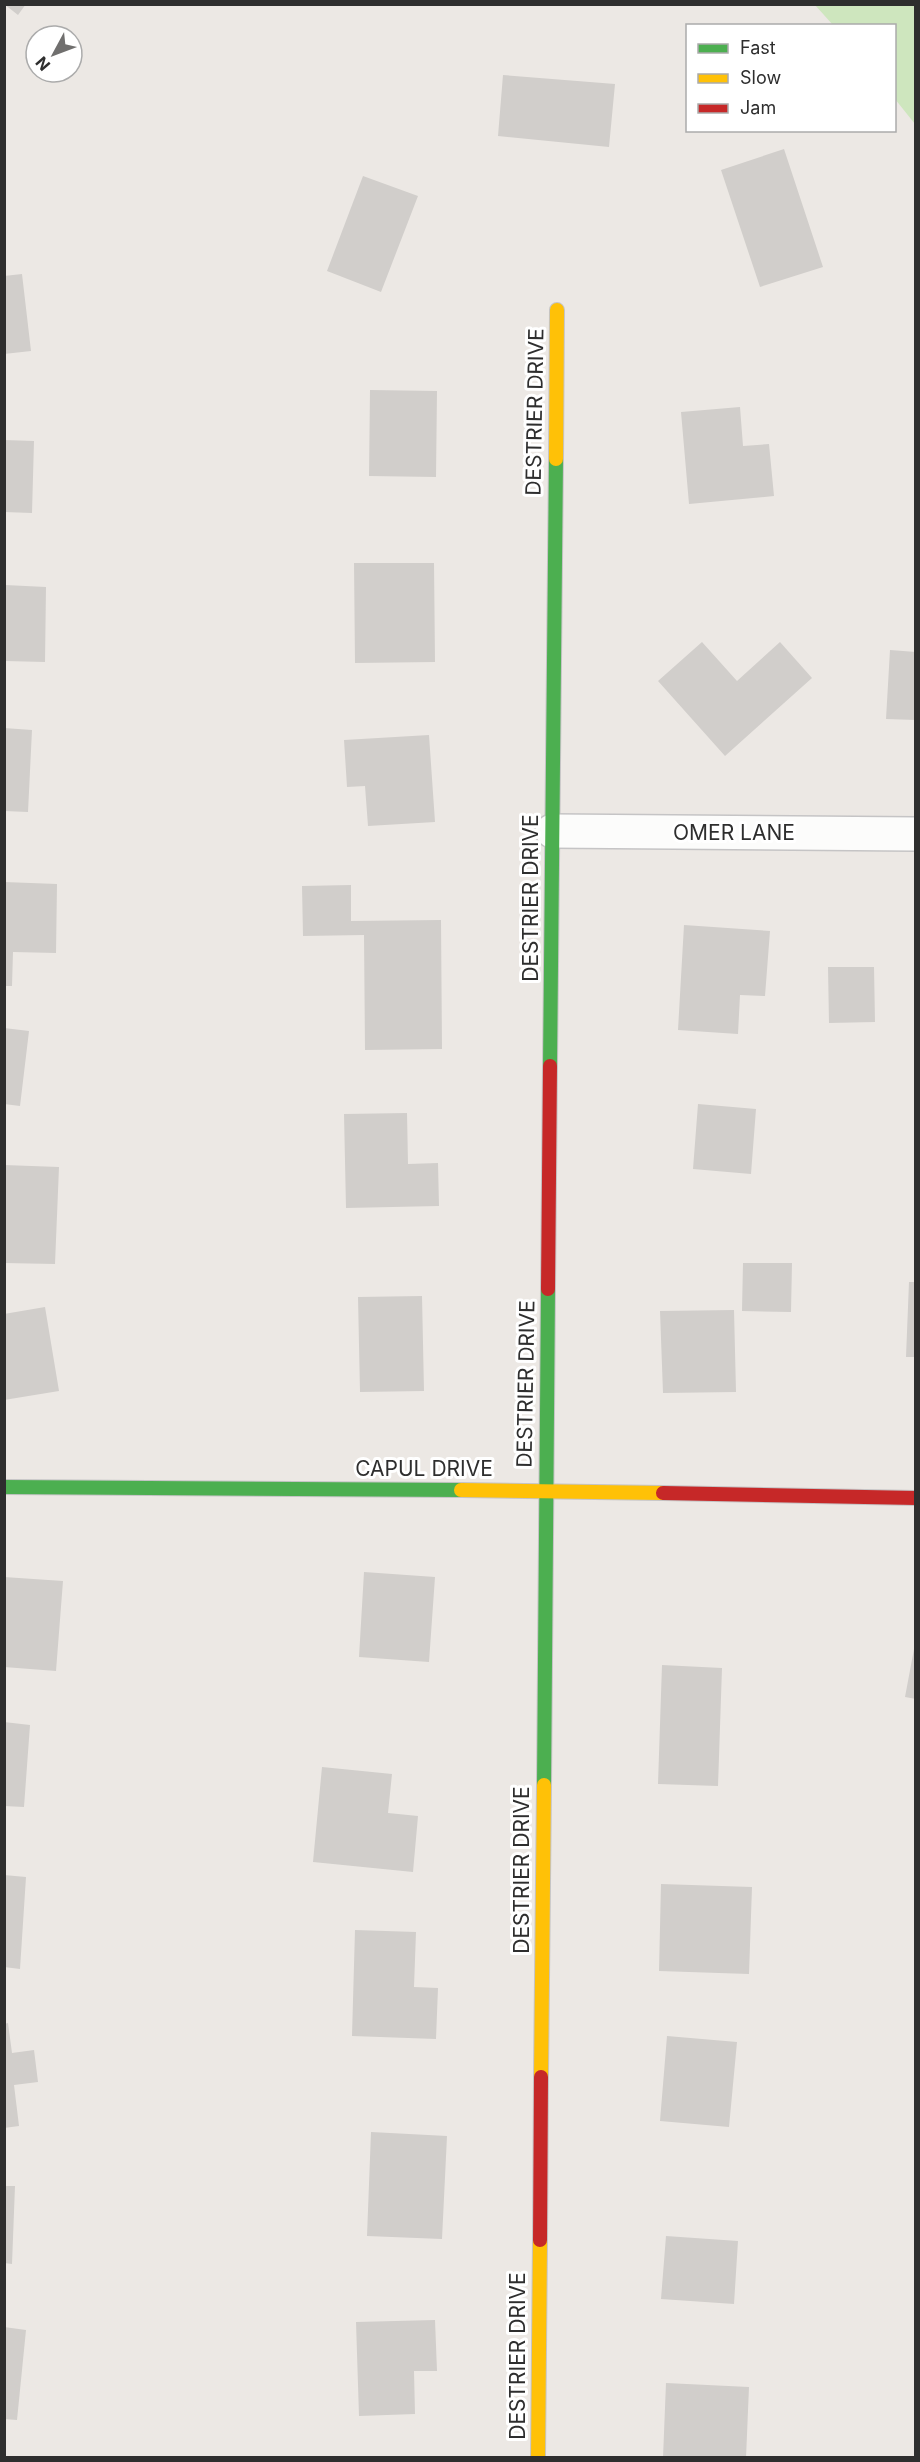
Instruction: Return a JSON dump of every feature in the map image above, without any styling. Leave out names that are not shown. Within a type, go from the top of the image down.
[{"type":"street","name":"DESTRIER DRIVE","points":[[538,2457],[557,310]]},
{"type":"street","name":"OMER LANE","points":[[552,831],[915,834]]},
{"type":"street","name":"CAPUL DRIVE","points":[[4,1487],[546,1491],[915,1498]]},
{"type":"green space","points":[[815,5],[915,5],[915,124],[896,100],[896,24],[832,24]]},
{"type":"building","points":[[4,4],[26,4],[18,15]]},
{"type":"building","points":[[503,75],[615,84],[609,147],[498,136]]},
{"type":"building","points":[[784,149],[823,267],[760,287],[721,170]]},
{"type":"building","points":[[363,176],[418,196],[381,292],[327,271]]},
{"type":"building","points":[[22,274],[31,351],[4,354],[4,276]]},
{"type":"building","points":[[370,390],[437,391],[436,477],[369,476]]},
{"type":"building","points":[[740,407],[743,446],[769,444],[774,496],[689,504],[681,412]]},
{"type":"building","points":[[4,440],[34,441],[32,513],[4,512]]},
{"type":"building","points":[[354,563],[434,563],[435,662],[355,663]]},
{"type":"building","points":[[5,585],[46,587],[45,662],[5,661]]},
{"type":"building","points":[[702,642],[737,681],[780,642],[812,678],[725,756],[658,681]]},
{"type":"building","points":[[890,650],[916,652],[916,720],[886,719]]},
{"type":"building","points":[[4,728],[32,730],[28,812],[4,811]]},
{"type":"building","points":[[429,735],[435,822],[368,826],[365,786],[347,787],[344,740]]},
{"type":"building","points":[[4,882],[57,884],[56,953],[13,952],[12,986],[4,986]]},
{"type":"building","points":[[351,885],[351,921],[441,920],[442,1049],[365,1050],[364,935],[303,936],[302,886]]},
{"type":"building","points":[[684,925],[770,931],[765,996],[740,995],[738,1034],[678,1030]]},
{"type":"building","points":[[828,967],[874,967],[875,1022],[829,1023]]},
{"type":"building","points":[[4,1028],[29,1031],[20,1106],[4,1104]]},
{"type":"building","points":[[698,1104],[756,1109],[751,1174],[693,1169]]},
{"type":"building","points":[[407,1113],[408,1164],[438,1163],[439,1206],[346,1208],[344,1114]]},
{"type":"building","points":[[4,1165],[59,1167],[55,1264],[4,1263]]},
{"type":"building","points":[[743,1263],[792,1263],[791,1312],[742,1311]]},
{"type":"building","points":[[909,1282],[916,1282],[916,1357],[906,1357]]},
{"type":"building","points":[[422,1296],[424,1391],[360,1392],[358,1297]]},
{"type":"building","points":[[45,1307],[59,1391],[4,1400],[4,1314]]},
{"type":"building","points":[[734,1310],[736,1392],[663,1393],[660,1311]]},
{"type":"building","points":[[364,1572],[435,1577],[429,1662],[359,1657]]},
{"type":"building","points":[[4,1577],[63,1581],[56,1671],[4,1667]]},
{"type":"building","points":[[914,1649],[916,1649],[916,1699],[905,1697]]},
{"type":"building","points":[[662,1665],[722,1668],[718,1786],[658,1784]]},
{"type":"building","points":[[4,1722],[30,1725],[24,1807],[4,1806]]},
{"type":"building","points":[[322,1767],[392,1774],[388,1813],[418,1816],[413,1872],[313,1862]]},
{"type":"building","points":[[4,1875],[26,1877],[20,1969],[4,1967]]},
{"type":"building","points":[[661,1884],[752,1887],[749,1974],[659,1971]]},
{"type":"building","points":[[355,1930],[416,1932],[414,1987],[438,1988],[436,2039],[352,2036]]},
{"type":"building","points":[[8,2023],[12,2053],[34,2050],[38,2082],[14,2085],[19,2126],[4,2128],[4,2024]]},
{"type":"building","points":[[667,2036],[737,2042],[729,2127],[660,2121]]},
{"type":"building","points":[[371,2132],[447,2136],[442,2239],[367,2236]]},
{"type":"building","points":[[4,2186],[15,2186],[12,2264],[4,2263]]},
{"type":"building","points":[[666,2236],[738,2241],[734,2304],[661,2299]]},
{"type":"building","points":[[435,2320],[437,2371],[414,2371],[415,2414],[359,2416],[356,2322]]},
{"type":"building","points":[[4,2327],[26,2330],[17,2420],[4,2419]]},
{"type":"building","points":[[666,2383],[749,2387],[746,2458],[663,2458]]},
{"type":"traffic: fast","points":[[550,1066],[556,459]]},
{"type":"traffic: fast","points":[[544,1785],[548,1289]]},
{"type":"traffic: fast","points":[[4,1487],[461,1490]]},
{"type":"traffic: slow","points":[[556,459],[557,310]]},
{"type":"traffic: slow","points":[[461,1490],[663,1493]]},
{"type":"traffic: slow","points":[[541,2077],[544,1785]]},
{"type":"traffic: slow","points":[[538,2458],[540,2240]]},
{"type":"traffic: jam","points":[[548,1289],[550,1066]]},
{"type":"traffic: jam","points":[[663,1493],[916,1498]]},
{"type":"traffic: jam","points":[[540,2240],[541,2077]]}]
